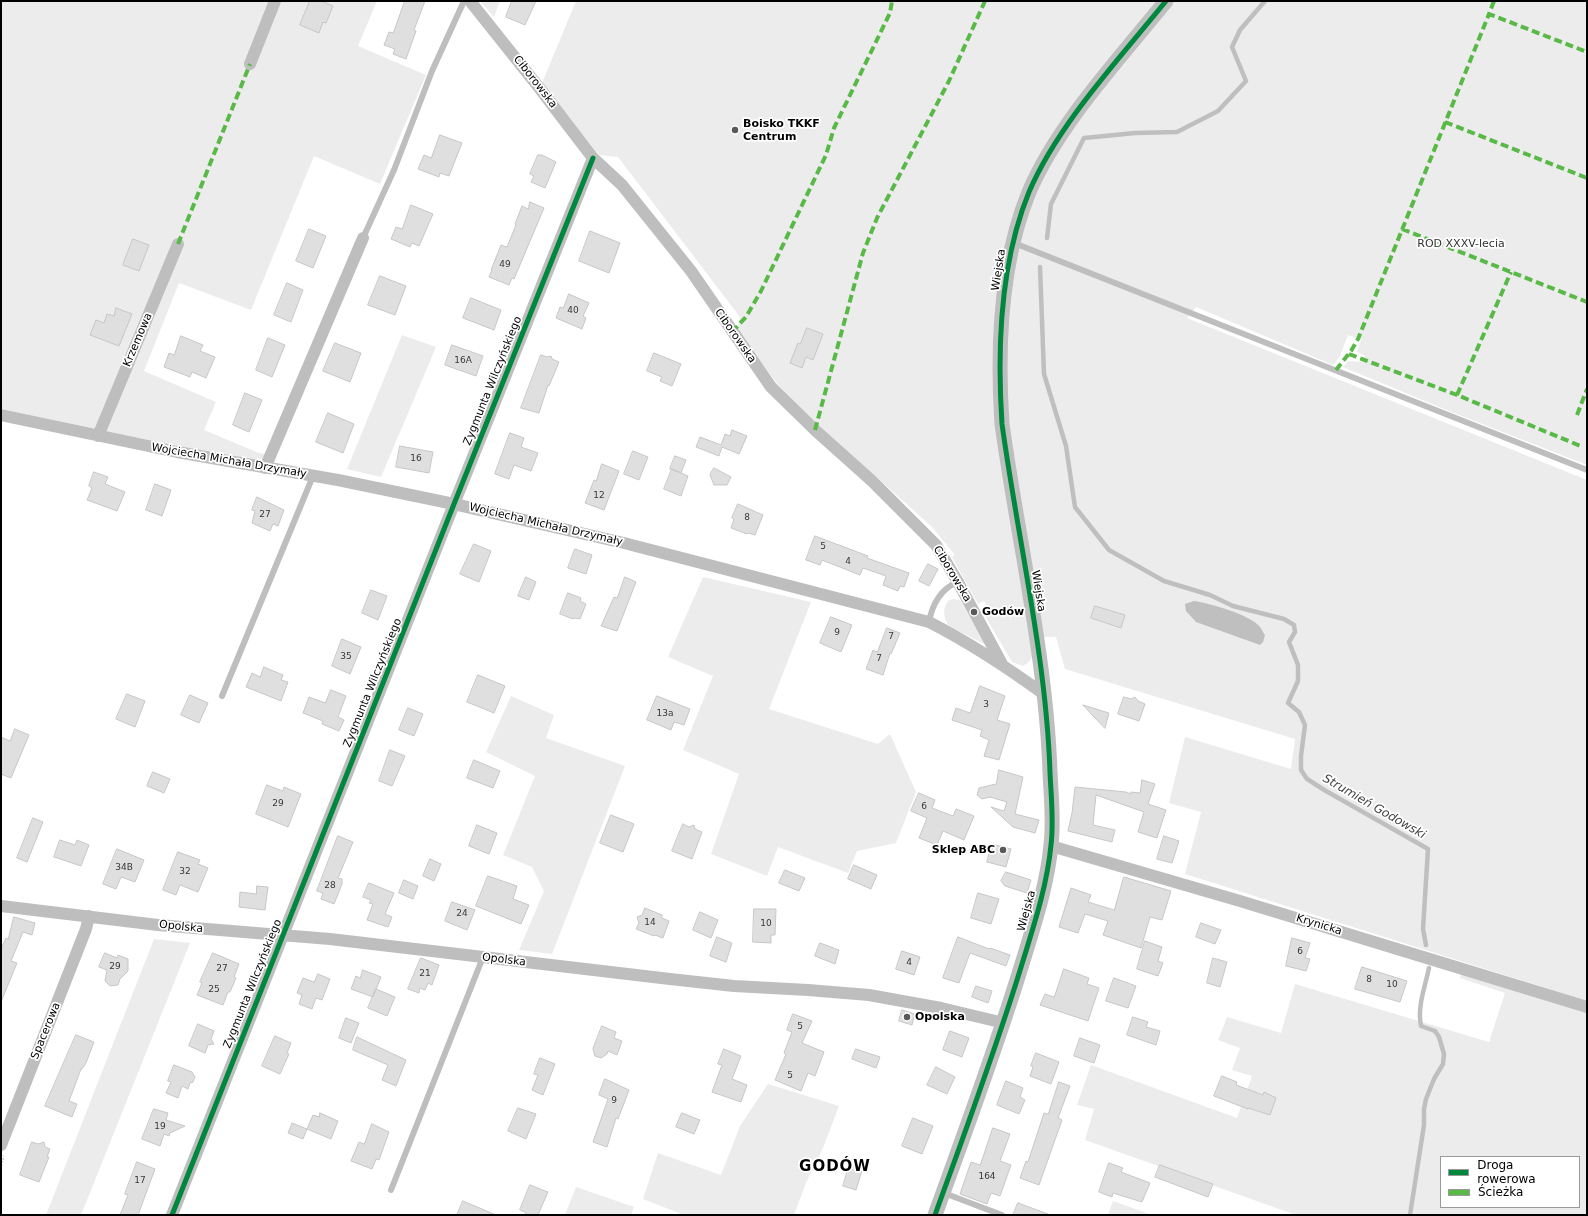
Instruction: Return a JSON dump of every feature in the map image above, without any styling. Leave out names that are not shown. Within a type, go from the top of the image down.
[{"type":"street","points":[[250,64],[275,1]]},
{"type":"street","name":"Ciborowska","points":[[470,1],[593,158],[622,185],[691,271],[771,387],[815,430],[872,481],[936,545],[1003,665]]},
{"type":"street","name":"Wiejska","points":[[935,1215],[1004,1023],[1040,905],[1047,875],[1051,846],[1052,823],[1050,765],[1045,695],[1002,424],[1000,393],[1003,308],[1013,242],[1029,192],[1066,127],[1081,105],[1166,1]]},
{"type":"street","name":"Zygmunta Wilczyńskiego","points":[[172,1215],[593,158]]},
{"type":"street","points":[[265,468],[363,238]]},
{"type":"street","name":"Krzemowa","points":[[98,436],[178,244]]},
{"type":"street","name":"Wojciecha Michała Drzymały","points":[[1,415],[177,452],[313,476],[454,504],[624,543],[929,622],[955,635],[1003,665],[1045,695]]},
{"type":"street","name":"Krynicka","points":[[1051,846],[1240,901],[1587,1007]]},
{"type":"street","name":"Opolska","points":[[1,906],[182,927],[330,939],[720,985],[869,995],[941,1008],[1004,1023]]},
{"type":"street","name":"Spacerowa","points":[[3,1149],[86,929],[89,916]]},
{"type":"lane","points":[[363,238],[394,170],[432,71],[464,1]]},
{"type":"lane","points":[[1013,242],[1587,470]]},
{"type":"lane","points":[[222,696],[313,476]]},
{"type":"lane","points":[[929,622],[934,605],[951,584],[958,582]]},
{"type":"lane","points":[[391,1190],[483,957]]},
{"type":"lane","points":[[943,1193],[1002,1215]]},
{"type":"path","points":[[1,1165],[3,1149]]},
{"type":"green space","points":[[1,1],[377,1],[358,46],[426,75],[380,184],[314,156],[251,310],[179,283],[144,371],[216,402],[204,430],[259,453],[267,454],[264,458],[256,460],[243,460],[1,409]]},
{"type":"green space","points":[[480,1],[500,1],[494,17]]},
{"type":"green space","name":"ROD XXXV-lecia","points":[[576,1],[1587,1],[1587,465],[1449,411],[1343,367],[1348,361],[1362,362],[1365,356],[1357,352],[1361,340],[1348,335],[1340,356],[1333,365],[1196,307],[1187,318],[1587,480],[1587,1001],[1185,874],[1201,812],[1169,803],[1185,737],[1291,769],[1295,739],[1065,669],[1056,637],[1031,637],[1032,658],[1030,661],[1023,666],[1012,662],[985,616],[990,612],[984,601],[978,604],[952,557],[955,555],[932,527],[803,411],[779,386],[737,330],[740,317],[618,157],[599,155],[542,83]]},
{"type":"green space","points":[[402,335],[436,347],[381,477],[347,469]]},
{"type":"green space","points":[[703,577],[811,602],[769,709],[878,744],[890,734],[916,792],[896,843],[857,851],[848,873],[778,847],[767,876],[711,854],[739,774],[683,750],[713,676],[668,657]]},
{"type":"green space","points":[[949,600],[960,600],[986,645],[949,626],[945,620],[944,610]]},
{"type":"green space","points":[[511,696],[554,715],[546,738],[625,766],[552,954],[519,950],[544,891],[532,867],[503,855],[535,776],[486,752]]},
{"type":"green space","points":[[154,939],[190,943],[81,1215],[46,1215]]},
{"type":"green space","points":[[1462,972],[1587,1010],[1587,1215],[1296,1215],[1085,1140],[1094,1109],[1077,1105],[1091,1065],[1237,1118],[1252,1076],[1232,1070],[1240,1048],[1218,1040],[1227,1017],[1281,1033],[1295,984],[1489,1042],[1505,993],[1460,978]]},
{"type":"green space","points":[[768,1084],[839,1106],[823,1148],[806,1183],[794,1215],[684,1215],[643,1199],[658,1153],[721,1175],[740,1126]]},
{"type":"green space","points":[[576,1187],[634,1207],[631,1215],[565,1215]]},
{"type":"green space","points":[[1113,1201],[1152,1215],[1108,1215]]},
{"type":"shaded area","points":[[1194,601],[1219,607],[1248,618],[1260,627],[1265,635],[1263,642],[1260,645],[1196,622],[1186,611],[1185,604]]},
{"type":"building","points":[[310,1],[321,1],[333,6],[326,23],[323,22],[319,33],[300,25]]},
{"type":"building","points":[[405,1],[425,1],[414,30],[416,31],[406,59],[393,54],[395,49],[384,45],[389,32],[393,33]]},
{"type":"building","points":[[512,1],[536,1],[525,25],[506,17]]},
{"type":"building","points":[[440,135],[462,143],[449,176],[440,173],[439,177],[418,169],[424,155],[431,158]]},
{"type":"building","points":[[538,155],[542,155],[556,162],[545,188],[531,182],[534,176],[530,174]]},
{"type":"building","points":[[530,202],[544,208],[514,279],[512,278],[509,285],[489,277],[501,245],[507,247],[522,206],[528,209]]},
{"type":"building","points":[[411,205],[433,214],[419,246],[412,243],[410,247],[391,239],[396,227],[402,229]]},
{"type":"building","points":[[309,229],[326,236],[313,268],[296,261]]},
{"type":"building","points":[[590,231],[620,243],[609,273],[579,261]]},
{"type":"building","points":[[133,239],[149,245],[139,271],[123,265]]},
{"type":"building","points":[[380,276],[406,286],[395,315],[368,305]]},
{"type":"building","points":[[287,283],[303,290],[291,322],[274,315]]},
{"type":"building","points":[[569,294],[589,303],[583,316],[586,318],[582,329],[556,318],[560,307],[563,308]]},
{"type":"building","points":[[471,298],[501,310],[494,330],[463,318]]},
{"type":"building","points":[[116,308],[132,314],[119,346],[90,335],[96,320],[104,323],[107,314],[114,316]]},
{"type":"building","points":[[807,328],[823,334],[813,360],[806,357],[802,368],[790,363],[798,343],[800,344]]},
{"type":"building","points":[[181,336],[203,345],[200,351],[215,357],[206,378],[192,372],[190,377],[164,367],[169,353],[174,355]]},
{"type":"building","points":[[268,338],[285,345],[272,377],[256,370]]},
{"type":"building","points":[[335,343],[361,353],[350,382],[323,371]]},
{"type":"building","points":[[452,345],[483,356],[476,376],[445,365]]},
{"type":"building","points":[[654,353],[681,364],[672,386],[660,381],[662,377],[647,371]]},
{"type":"building","points":[[541,355],[547,357],[551,356],[552,359],[559,362],[549,386],[548,385],[539,413],[521,408]]},
{"type":"building","points":[[245,393],[262,400],[249,432],[233,425]]},
{"type":"building","points":[[328,413],[354,424],[343,453],[316,442]]},
{"type":"building","points":[[732,430],[747,436],[739,454],[722,447],[719,456],[696,447],[700,437],[721,445],[725,434],[730,436]]},
{"type":"building","points":[[510,433],[524,438],[521,447],[538,453],[531,471],[514,465],[509,479],[495,474]]},
{"type":"building","points":[[400,446],[433,452],[429,473],[396,467]]},
{"type":"building","points":[[633,451],[648,457],[639,480],[624,474]]},
{"type":"building","points":[[675,456],[686,460],[681,473],[670,469]]},
{"type":"building","points":[[602,464],[619,471],[604,510],[585,503],[594,480],[596,481]]},
{"type":"building","points":[[714,468],[731,477],[727,485],[714,485],[710,475]]},
{"type":"building","points":[[672,469],[688,476],[681,496],[664,489]]},
{"type":"building","points":[[94,472],[108,477],[105,484],[125,492],[117,511],[87,500],[92,488],[89,486]]},
{"type":"building","points":[[155,484],[171,490],[162,516],[146,510]]},
{"type":"building","points":[[257,497],[284,510],[278,526],[273,524],[270,531],[252,523],[255,511],[252,510]]},
{"type":"building","points":[[738,504],[763,515],[755,535],[747,534],[731,528],[734,519],[732,518]]},
{"type":"building","points":[[815,536],[868,556],[867,558],[909,573],[904,587],[900,586],[898,591],[883,585],[886,576],[863,568],[860,575],[822,560],[820,565],[806,560]]},
{"type":"building","points":[[474,544],[491,551],[479,582],[460,574]]},
{"type":"building","points":[[575,549],[592,555],[586,574],[568,568]]},
{"type":"building","points":[[928,564],[938,569],[929,586],[919,581]]},
{"type":"building","points":[[526,577],[536,582],[529,600],[518,596]]},
{"type":"building","points":[[625,577],[636,582],[617,631],[601,626],[614,597],[617,598]]},
{"type":"building","points":[[371,590],[387,596],[378,620],[362,613]]},
{"type":"building","points":[[568,593],[581,598],[580,601],[586,604],[580,619],[573,619],[560,614]]},
{"type":"building","points":[[1095,606],[1125,615],[1121,628],[1091,618]]},
{"type":"building","points":[[831,617],[852,625],[841,652],[820,643]]},
{"type":"building","points":[[887,628],[900,633],[891,654],[890,653],[883,675],[866,669],[873,650],[877,652]]},
{"type":"building","points":[[342,639],[361,647],[350,674],[332,666]]},
{"type":"building","points":[[264,667],[283,675],[281,680],[288,682],[281,701],[246,687],[252,673],[260,677]]},
{"type":"building","points":[[478,675],[505,686],[494,713],[467,702]]},
{"type":"building","points":[[980,686],[1005,696],[997,720],[1010,724],[999,760],[984,756],[989,740],[980,736],[982,730],[952,720],[956,708],[970,713]]},
{"type":"building","points":[[331,690],[346,696],[338,717],[344,720],[339,731],[322,724],[323,721],[303,713],[309,697],[325,703]]},
{"type":"building","points":[[127,694],[145,701],[135,727],[116,719]]},
{"type":"building","points":[[190,695],[208,703],[199,723],[181,715]]},
{"type":"building","points":[[657,696],[690,709],[684,725],[674,722],[671,730],[647,720]]},
{"type":"building","points":[[1124,697],[1131,699],[1135,697],[1138,701],[1145,704],[1139,721],[1118,714]]},
{"type":"building","points":[[1083,705],[1109,713],[1105,728]]},
{"type":"building","points":[[408,708],[423,714],[414,736],[399,730]]},
{"type":"building","points":[[15,729],[29,735],[11,778],[1,774],[1,737],[10,741]]},
{"type":"building","points":[[390,750],[405,756],[392,786],[379,781]]},
{"type":"building","points":[[474,760],[500,771],[493,788],[467,778]]},
{"type":"building","points":[[999,770],[1023,777],[1015,814],[1039,820],[1035,833],[1013,827],[991,807],[1004,811],[1007,802],[990,797],[982,799],[977,795],[979,788],[996,784]]},
{"type":"building","points":[[153,772],[170,779],[164,793],[147,786]]},
{"type":"building","points":[[1142,780],[1155,784],[1148,804],[1166,810],[1157,838],[1138,832],[1144,812],[1096,795],[1093,825],[1115,830],[1112,842],[1068,831],[1075,787],[1126,792],[1131,794],[1131,792],[1140,793]]},
{"type":"building","points":[[267,785],[283,791],[284,787],[301,794],[288,827],[256,814]]},
{"type":"building","points":[[919,793],[935,800],[932,808],[953,816],[956,809],[974,816],[964,840],[943,831],[937,845],[919,838],[927,818],[911,811]]},
{"type":"building","points":[[611,815],[634,824],[623,852],[600,843]]},
{"type":"building","points":[[33,818],[43,822],[27,862],[17,858]]},
{"type":"building","points":[[683,824],[689,827],[694,825],[695,829],[702,832],[692,859],[672,851]]},
{"type":"building","points":[[477,825],[497,833],[489,854],[469,846]]},
{"type":"building","points":[[338,836],[353,842],[338,878],[342,879],[342,884],[334,904],[321,899],[323,893],[317,891]]},
{"type":"building","points":[[1164,836],[1179,841],[1172,863],[1157,859]]},
{"type":"building","points":[[60,840],[75,845],[77,840],[89,845],[81,866],[54,857]]},
{"type":"building","points":[[992,844],[1011,849],[1006,867],[987,862]]},
{"type":"building","points":[[117,849],[144,860],[135,882],[121,877],[116,889],[103,884]]},
{"type":"building","points":[[178,852],[200,860],[198,864],[208,868],[198,892],[180,885],[176,895],[163,890]]},
{"type":"building","points":[[430,859],[441,864],[434,881],[423,876]]},
{"type":"building","points":[[854,865],[877,875],[871,889],[848,879]]},
{"type":"building","points":[[785,870],[805,878],[799,891],[779,883]]},
{"type":"building","points":[[1006,872],[1031,880],[1027,893],[1005,886],[1001,881]]},
{"type":"building","points":[[488,876],[517,886],[513,899],[529,905],[521,924],[476,906]]},
{"type":"building","points":[[1124,877],[1171,891],[1162,920],[1150,917],[1141,948],[1103,935],[1108,921],[1085,914],[1078,933],[1059,927],[1071,888],[1091,895],[1088,902],[1114,910]]},
{"type":"building","points":[[404,880],[418,886],[413,899],[399,893]]},
{"type":"building","points":[[369,883],[394,893],[385,914],[392,917],[388,927],[367,920],[373,904],[369,903],[371,900],[363,897]]},
{"type":"building","points":[[257,886],[268,887],[265,910],[239,907],[240,892],[256,894]]},
{"type":"building","points":[[978,893],[999,899],[991,924],[971,918]]},
{"type":"building","points":[[452,902],[475,910],[467,930],[445,921]]},
{"type":"building","points":[[645,908],[662,915],[662,918],[669,921],[663,938],[636,929],[639,923],[637,917],[642,915]]},
{"type":"building","points":[[754,909],[776,909],[775,935],[771,935],[771,943],[753,942]]},
{"type":"building","points":[[700,912],[718,920],[711,938],[693,930]]},
{"type":"building","points":[[14,917],[35,923],[32,935],[23,932],[11,961],[17,963],[1,1002],[1,949],[6,938],[8,939]]},
{"type":"building","points":[[1201,923],[1221,930],[1215,944],[1196,937]]},
{"type":"building","points":[[717,937],[732,943],[726,962],[710,956]]},
{"type":"building","points":[[958,937],[1010,955],[1006,966],[970,953],[959,983],[943,978]]},
{"type":"building","points":[[1292,938],[1310,943],[1305,958],[1310,959],[1306,971],[1286,966]]},
{"type":"building","points":[[1145,941],[1162,947],[1158,961],[1163,963],[1158,976],[1137,969]]},
{"type":"building","points":[[820,943],[839,950],[835,964],[815,956]]},
{"type":"building","points":[[902,951],[920,957],[914,975],[896,969]]},
{"type":"building","points":[[105,953],[117,958],[118,955],[128,959],[128,971],[120,979],[118,985],[110,986],[105,981],[107,970],[99,967]]},
{"type":"building","points":[[213,953],[239,964],[234,977],[236,978],[223,1005],[197,995],[202,983],[200,982]]},
{"type":"building","points":[[421,958],[439,965],[432,985],[428,983],[425,990],[420,988],[419,993],[408,989]]},
{"type":"building","points":[[1213,958],[1227,962],[1220,987],[1207,983]]},
{"type":"building","points":[[1362,967],[1407,981],[1400,1002],[1355,989]]},
{"type":"building","points":[[1064,969],[1089,978],[1087,984],[1099,988],[1088,1021],[1040,1005],[1045,994],[1054,997]]},
{"type":"building","points":[[363,970],[381,977],[373,997],[351,989],[356,976],[360,978]]},
{"type":"building","points":[[318,974],[330,979],[322,1000],[316,998],[312,1009],[299,1004],[302,995],[297,993],[303,978],[314,982]]},
{"type":"building","points":[[1114,978],[1136,986],[1128,1008],[1106,1001]]},
{"type":"building","points":[[976,986],[992,991],[988,1003],[972,997]]},
{"type":"building","points":[[376,989],[395,997],[387,1016],[368,1008]]},
{"type":"building","name":"Opolska","points":[[902,1010],[915,1014],[912,1025],[899,1021]]},
{"type":"building","points":[[793,1014],[812,1021],[802,1043],[824,1052],[815,1076],[808,1073],[801,1091],[775,1080],[786,1054],[784,1053],[792,1032],[787,1030]]},
{"type":"building","points":[[1133,1017],[1148,1022],[1146,1027],[1160,1031],[1156,1045],[1127,1035]]},
{"type":"building","points":[[346,1018],[359,1023],[351,1043],[339,1038]]},
{"type":"building","points":[[198,1024],[214,1031],[211,1039],[214,1044],[208,1045],[205,1053],[189,1046]]},
{"type":"building","points":[[602,1026],[616,1032],[614,1038],[622,1041],[617,1055],[608,1051],[607,1054],[601,1058],[595,1056],[593,1049]]},
{"type":"building","points":[[950,1031],[969,1038],[962,1057],[943,1050]]},
{"type":"building","points":[[76,1035],[94,1042],[86,1063],[81,1069],[69,1101],[77,1104],[72,1117],[45,1106]]},
{"type":"building","points":[[275,1036],[291,1043],[287,1053],[289,1054],[280,1074],[262,1066]]},
{"type":"building","points":[[357,1037],[406,1060],[396,1086],[382,1080],[388,1065],[353,1050]]},
{"type":"building","points":[[1080,1038],[1100,1045],[1094,1063],[1074,1056]]},
{"type":"building","points":[[724,1049],[741,1056],[732,1079],[747,1085],[741,1102],[712,1092],[722,1065],[718,1064]]},
{"type":"building","points":[[856,1049],[880,1057],[876,1068],[852,1059]]},
{"type":"building","points":[[1036,1053],[1059,1062],[1051,1084],[1030,1076],[1033,1067],[1031,1066]]},
{"type":"building","points":[[540,1058],[555,1064],[543,1095],[532,1090],[538,1075],[534,1074]]},
{"type":"building","points":[[174,1065],[192,1072],[195,1077],[193,1082],[190,1083],[188,1089],[182,1086],[178,1098],[166,1093],[171,1082],[168,1081]]},
{"type":"building","points":[[936,1067],[955,1077],[947,1094],[927,1085]]},
{"type":"building","points":[[1222,1076],[1237,1082],[1236,1085],[1263,1095],[1264,1092],[1276,1098],[1270,1115],[1248,1109],[1214,1096]]},
{"type":"building","points":[[605,1079],[629,1090],[618,1119],[616,1118],[607,1147],[593,1142],[608,1099],[599,1095]]},
{"type":"building","points":[[1006,1081],[1023,1088],[1020,1097],[1025,1100],[1019,1114],[997,1105]]},
{"type":"building","points":[[1059,1082],[1070,1086],[1058,1118],[1062,1120],[1039,1185],[1020,1178],[1026,1161],[1028,1162],[1044,1113],[1048,1114]]},
{"type":"building","points":[[518,1108],[536,1114],[526,1139],[508,1131]]},
{"type":"building","points":[[154,1109],[168,1113],[166,1120],[185,1126],[170,1133],[169,1136],[164,1134],[160,1146],[142,1139]]},
{"type":"building","points":[[320,1113],[338,1121],[331,1139],[307,1129],[313,1115],[319,1117]]},
{"type":"building","points":[[682,1113],[700,1120],[694,1134],[676,1127]]},
{"type":"building","points":[[913,1118],[933,1126],[922,1154],[902,1146]]},
{"type":"building","points":[[292,1123],[307,1129],[303,1139],[288,1133]]},
{"type":"building","points":[[372,1124],[389,1132],[379,1160],[376,1159],[372,1169],[351,1161],[359,1142],[364,1144]]},
{"type":"building","points":[[993,1128],[1010,1134],[1000,1161],[1011,1165],[1000,1196],[991,1193],[987,1204],[960,1194],[971,1162],[980,1165]]},
{"type":"building","points":[[32,1142],[38,1144],[44,1142],[45,1147],[50,1149],[47,1157],[49,1157],[39,1182],[20,1175]]},
{"type":"building","points":[[851,1160],[864,1164],[856,1190],[843,1186]]},
{"type":"building","points":[[137,1162],[155,1169],[138,1215],[120,1215],[128,1195],[125,1194]]},
{"type":"building","points":[[1109,1163],[1123,1168],[1121,1172],[1150,1183],[1142,1202],[1113,1193],[1112,1197],[1099,1192]]},
{"type":"building","points":[[1160,1165],[1213,1184],[1208,1197],[1155,1177]]},
{"type":"building","points":[[530,1185],[548,1192],[538,1215],[526,1215],[525,1212],[520,1210]]},
{"type":"building","points":[[463,1201],[496,1215],[457,1215]]},
{"type":"building","points":[[1018,1203],[1048,1214],[1048,1215],[1013,1215]]},
{"type":"waterway","name":"Strumień Godowski","points":[[1047,238],[1051,204],[1084,138],[1135,133],[1177,132],[1218,111],[1246,81],[1232,47],[1240,30],[1265,1]]},
{"type":"waterway","name":"Strumień Godowski","points":[[1040,267],[1044,374],[1066,446],[1075,507],[1109,550],[1164,581],[1210,595],[1233,606],[1284,619],[1294,625],[1295,632],[1289,642],[1298,665],[1298,681],[1288,703],[1299,712],[1305,725],[1301,756],[1301,770],[1307,779],[1326,791],[1428,849],[1423,929],[1426,945]]},
{"type":"waterway","name":"Strumień Godowski","points":[[1410,1215],[1424,1125],[1424,1109],[1426,1099],[1434,1079],[1443,1064],[1444,1054],[1439,1037],[1435,1031],[1421,1026],[1421,1004],[1429,968]]},
{"type":"marked path","points":[[732,332],[746,317],[761,291],[826,155],[834,128],[890,13],[892,1]]},
{"type":"marked path","points":[[815,430],[863,253],[877,218],[949,81],[985,1]]},
{"type":"marked path","points":[[1494,1],[1489,14],[1587,52]]},
{"type":"marked path","points":[[1336,370],[1351,351],[1358,339],[1489,14]]},
{"type":"marked path","points":[[178,244],[250,64]]},
{"type":"marked path","points":[[1445,122],[1587,178]]},
{"type":"marked path","points":[[1402,229],[1587,302]]},
{"type":"marked path","points":[[1457,395],[1511,272]]},
{"type":"marked path","points":[[1349,354],[1457,395],[1583,447]]},
{"type":"marked path","points":[[1577,415],[1587,389]]},
{"type":"cycle path","points":[[935,1215],[991,1059],[1027,949],[1043,890],[1052,836],[1050,772],[1043,685],[1002,424],[1000,366],[1006,277],[1019,219],[1029,192],[1056,141],[1091,92],[1166,1]]},
{"type":"cycle path","points":[[172,1215],[593,158]]},
{"type":"place","name":"Boisko TKKF Centrum","points":[[735,130]]},
{"type":"place","name":"Godów","points":[[974,612]]},
{"type":"place","name":"Sklep ABC","points":[[1003,850]]},
{"type":"place","name":"Opolska","points":[[907,1017]]},
{"type":"district","name":"GODÓW","points":[[835,1167]]}]
